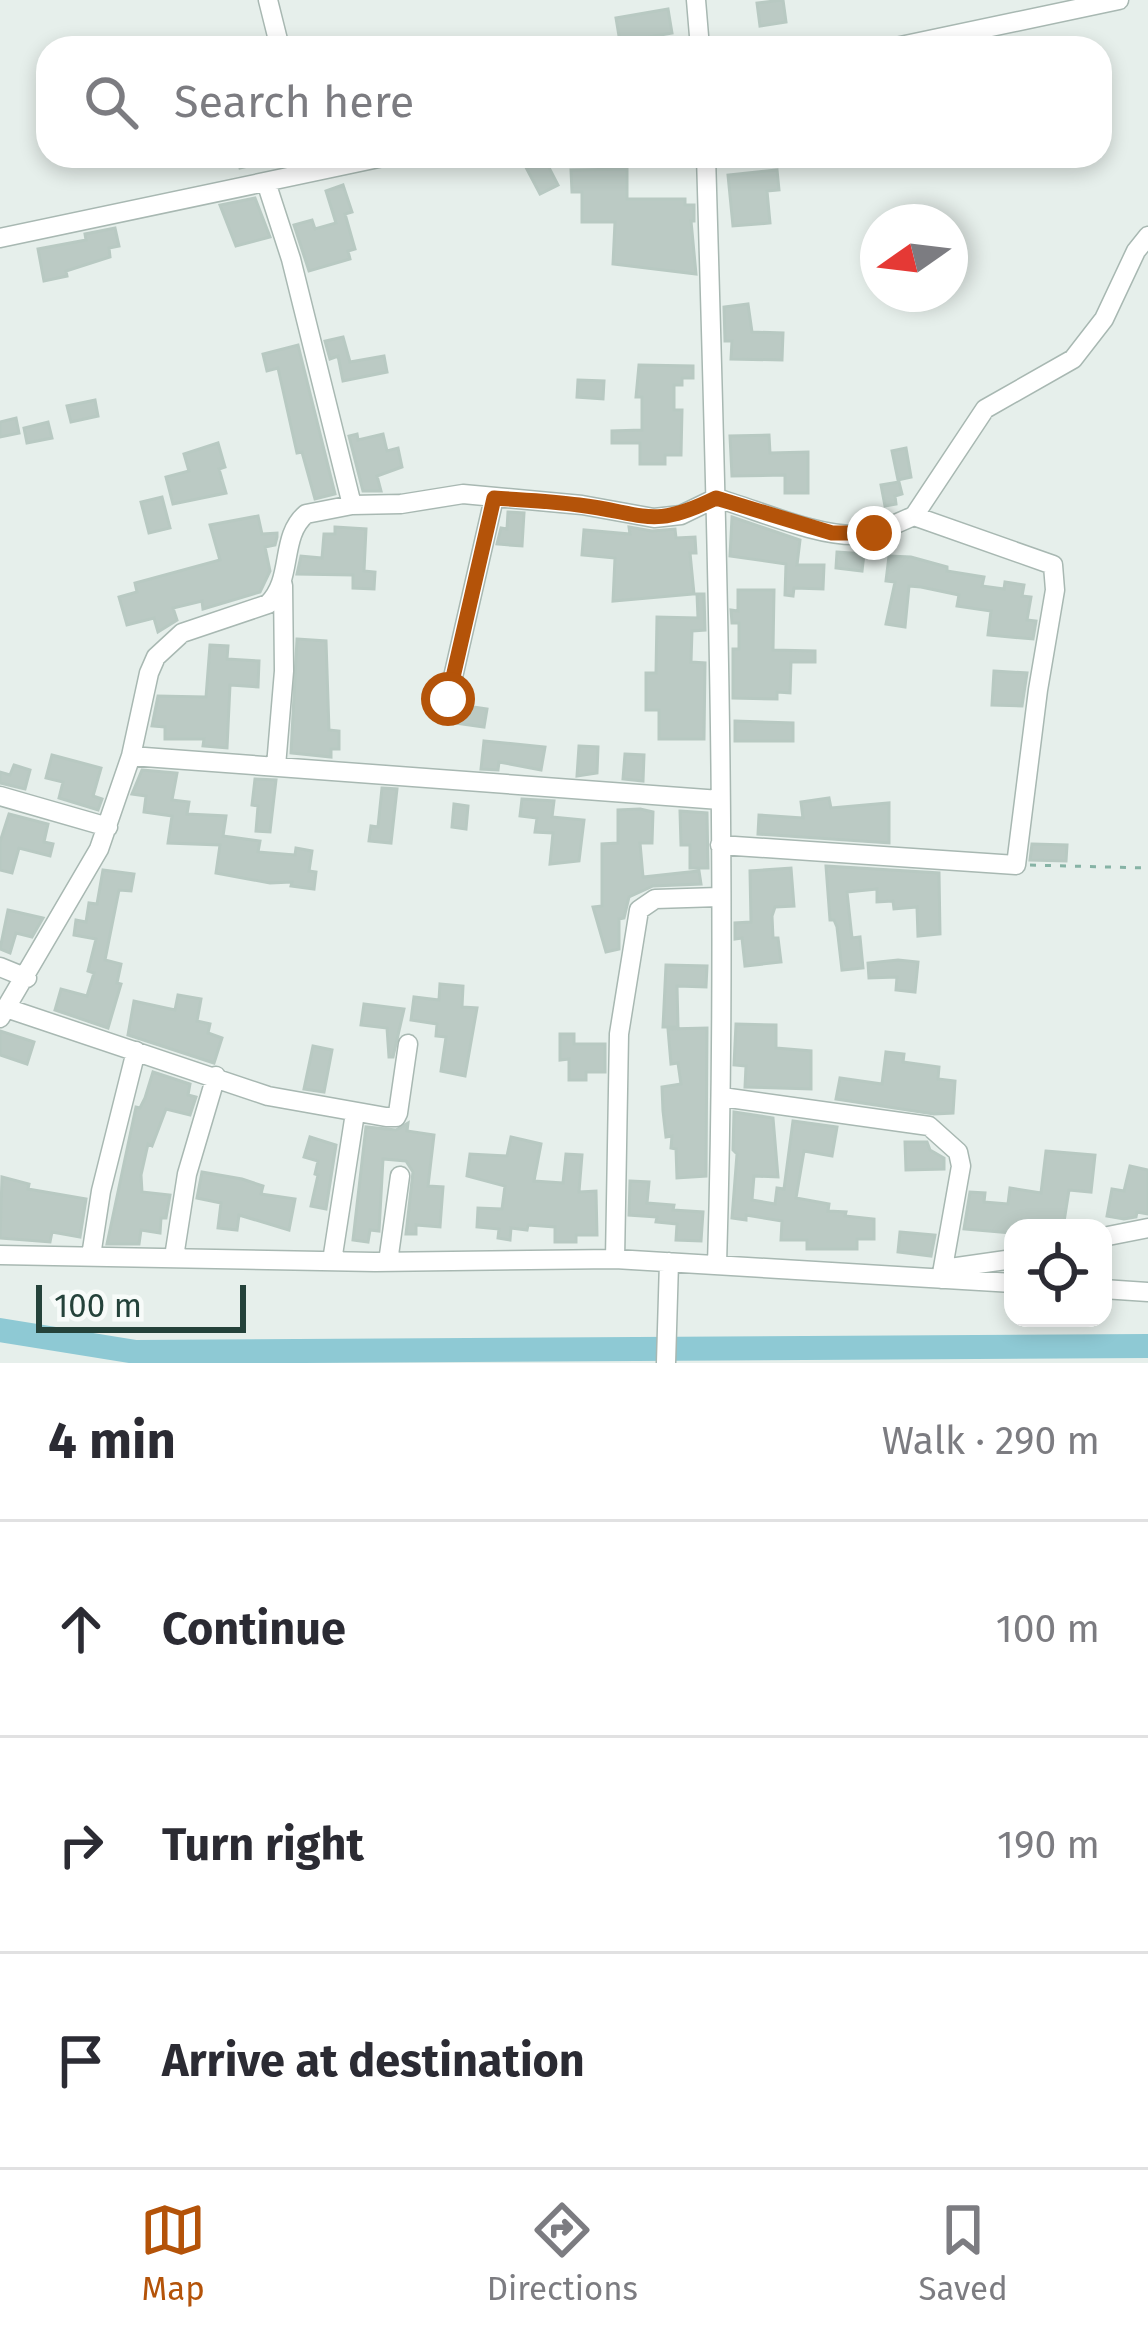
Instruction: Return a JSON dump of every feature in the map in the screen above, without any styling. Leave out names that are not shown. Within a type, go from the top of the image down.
[{"type":"street","points":[[268,0],[277,36]]},
{"type":"street","points":[[696,0],[699,36]]},
{"type":"street","points":[[948,36],[1119,0]]},
{"type":"street","points":[[0,238],[266,182],[300,168]]},
{"type":"street","points":[[706,168],[720,800],[722,1097],[717,1264]]},
{"type":"street","points":[[266,182],[291,260],[352,505]]},
{"type":"street","points":[[277,766],[284,671],[283,582],[298,520],[306,514],[463,494],[582,505],[654,518],[681,515],[716,498],[832,533],[874,533],[914,516],[985,409],[1073,359],[1104,319],[1148,236]]},
{"type":"street","points":[[448,699],[494,498]]},
{"type":"street","points":[[720,845],[1016,865],[1056,570],[1046,561],[914,516]]},
{"type":"street","points":[[283,582],[268,604],[182,633],[166,644],[149,673],[131,756],[108,827],[4,1014],[136,1051],[268,1096],[355,1114],[397,1116],[408,1044]]},
{"type":"street","points":[[131,756],[720,800]]},
{"type":"street","points":[[0,796],[108,827]]},
{"type":"street","points":[[615,1259],[619,1034],[639,910],[655,898],[719,897]]},
{"type":"street","points":[[0,967],[27,978]]},
{"type":"street","points":[[91,1256],[101,1191],[136,1051]]},
{"type":"street","points":[[174,1257],[187,1174],[216,1076]]},
{"type":"street","points":[[722,1097],[928,1126],[961,1158],[942,1274]]},
{"type":"street","points":[[332,1261],[355,1114]]},
{"type":"street","points":[[388,1262],[400,1175]]},
{"type":"street","points":[[1112,1235],[1148,1228]]},
{"type":"street","points":[[0,1255],[388,1262],[615,1259],[942,1274],[1004,1282]]},
{"type":"street","points":[[942,1274],[1004,1261]]},
{"type":"street","points":[[666,1363],[668,1262]]},
{"type":"street","points":[[1112,1290],[1148,1292]]},
{"type":"path","points":[[1016,865],[1148,868]]},
{"type":"building","points":[[783,0],[786,22],[760,26],[757,3]]},
{"type":"building","points":[[668,9],[672,33],[619,36],[616,18]]},
{"type":"building","points":[[526,168],[549,168],[558,185],[540,194]]},
{"type":"building","points":[[627,169],[627,199],[685,199],[685,205],[694,205],[696,274],[613,264],[615,222],[582,222],[582,192],[572,192],[571,170]]},
{"type":"building","points":[[777,170],[779,190],[767,191],[770,223],[733,226],[728,175]]},
{"type":"building","points":[[343,185],[352,212],[345,214],[355,249],[348,251],[350,259],[309,271],[294,225],[312,220],[315,229],[336,223],[326,191]]},
{"type":"building","points":[[255,198],[270,237],[236,246],[220,205]]},
{"type":"building","points":[[115,228],[119,246],[109,248],[110,257],[44,281],[38,249],[86,240],[85,234]]},
{"type":"building","points":[[748,304],[752,332],[783,333],[782,360],[731,359],[724,307]]},
{"type":"building","points":[[343,337],[350,362],[384,356],[387,372],[343,381],[338,356],[330,359],[325,341]]},
{"type":"building","points":[[298,345],[335,494],[315,499],[302,452],[297,453],[278,368],[267,371],[263,354]]},
{"type":"building","points":[[639,365],[693,366],[693,378],[682,378],[682,385],[674,385],[674,410],[682,410],[681,455],[665,455],[665,464],[640,464],[640,443],[612,443],[612,431],[642,430],[642,397],[636,397]]},
{"type":"building","points":[[578,380],[604,381],[603,399],[577,397]]},
{"type":"building","points":[[95,400],[98,416],[71,422],[67,406]]},
{"type":"building","points":[[16,418],[19,433],[0,437],[0,422]]},
{"type":"building","points":[[48,422],[52,438],[27,443],[24,428]]},
{"type":"building","points":[[357,434],[358,440],[383,434],[387,451],[398,448],[402,467],[377,476],[381,491],[363,491],[349,436]]},
{"type":"building","points":[[769,435],[770,453],[808,452],[808,493],[785,493],[785,475],[732,476],[730,436]]},
{"type":"building","points":[[218,443],[226,493],[173,504],[166,477],[189,471],[184,454]]},
{"type":"building","points":[[906,448],[911,477],[898,480],[892,451]]},
{"type":"building","points":[[899,482],[902,494],[895,496],[896,504],[885,506],[881,485]]},
{"type":"building","points":[[162,497],[170,528],[149,533],[141,502]]},
{"type":"building","points":[[508,512],[524,513],[522,546],[497,544],[501,528],[507,529]]},
{"type":"building","points":[[258,516],[262,534],[277,533],[275,545],[265,547],[270,571],[260,592],[203,609],[202,601],[173,608],[177,620],[158,632],[154,618],[127,625],[119,597],[137,592],[135,583],[220,560],[210,525]]},
{"type":"building","points":[[732,517],[800,540],[797,565],[824,565],[823,589],[794,588],[793,596],[785,595],[786,564],[730,556]]},
{"type":"building","points":[[335,527],[366,529],[364,571],[375,572],[374,589],[353,588],[353,575],[297,574],[301,556],[322,558],[324,534],[335,534]]},
{"type":"building","points":[[629,527],[675,529],[676,538],[695,537],[696,553],[690,553],[694,594],[613,601],[615,558],[582,555],[584,530],[630,534]]},
{"type":"building","points":[[837,552],[864,554],[862,571],[836,568]]},
{"type":"building","points":[[889,556],[911,557],[947,567],[947,571],[984,577],[982,586],[1024,585],[1022,596],[1031,597],[1027,620],[1036,621],[1033,639],[988,635],[991,611],[957,606],[959,595],[921,587],[909,586],[905,627],[886,624],[895,582],[886,581]]},
{"type":"building","points":[[738,590],[774,590],[773,650],[815,651],[815,662],[791,662],[790,693],[777,692],[777,699],[733,698],[733,649],[739,649],[739,623],[732,623],[731,610],[738,611]]},
{"type":"building","points":[[697,594],[704,594],[705,630],[692,631],[691,662],[705,663],[704,739],[659,739],[659,710],[646,710],[646,673],[656,673],[657,617],[698,618]]},
{"type":"building","points":[[297,639],[326,641],[329,730],[339,731],[339,749],[331,749],[331,757],[291,753]]},
{"type":"building","points":[[210,645],[228,646],[227,659],[259,661],[258,687],[230,685],[227,748],[203,746],[204,739],[165,739],[165,727],[152,726],[158,696],[206,697]]},
{"type":"building","points":[[994,671],[1027,673],[1022,706],[992,705]]},
{"type":"building","points":[[460,705],[487,709],[484,727],[448,722],[450,712]]},
{"type":"building","points":[[735,721],[793,723],[793,741],[735,741]]},
{"type":"building","points":[[484,741],[545,747],[541,770],[499,762],[498,770],[481,769]]},
{"type":"building","points":[[579,746],[598,747],[597,773],[577,776]]},
{"type":"building","points":[[625,754],[644,755],[643,781],[623,779]]},
{"type":"building","points":[[52,755],[101,768],[93,796],[102,799],[98,810],[59,798],[63,782],[46,778]]},
{"type":"building","points":[[14,765],[30,770],[25,789],[0,783],[0,772],[10,775]]},
{"type":"building","points":[[142,770],[177,773],[172,800],[189,802],[187,814],[226,816],[223,836],[260,841],[258,852],[295,855],[296,848],[312,851],[309,871],[316,872],[314,889],[216,873],[220,845],[168,843],[172,816],[144,812],[146,796],[132,794]]},
{"type":"building","points":[[255,779],[276,780],[270,832],[256,831]]},
{"type":"building","points":[[382,788],[397,789],[391,843],[369,841],[371,826],[378,827]]},
{"type":"building","points":[[829,798],[831,808],[889,803],[889,843],[758,834],[759,815],[803,818],[801,802]]},
{"type":"building","points":[[522,799],[554,801],[552,817],[584,820],[579,861],[550,864],[553,833],[535,832],[537,818],[520,816]]},
{"type":"building","points":[[454,804],[468,806],[466,829],[452,827]]},
{"type":"building","points":[[618,810],[653,812],[652,843],[640,843],[643,877],[699,871],[701,884],[653,886],[629,897],[624,918],[619,919],[619,949],[606,952],[593,907],[602,906],[602,844],[618,843]]},
{"type":"building","points":[[680,811],[707,813],[708,868],[690,868],[690,845],[681,845]]},
{"type":"building","points":[[9,814],[48,824],[44,842],[53,844],[50,856],[19,848],[12,873],[0,870],[0,842]]},
{"type":"building","points":[[1032,844],[1067,845],[1066,861],[1030,860]]},
{"type":"building","points":[[826,866],[939,873],[940,934],[918,936],[917,907],[894,909],[893,901],[877,902],[877,889],[847,892],[852,938],[860,937],[863,968],[842,970],[837,927],[830,920]]},
{"type":"building","points":[[791,868],[794,906],[775,907],[772,916],[781,962],[745,966],[742,938],[735,939],[735,923],[751,922],[750,871]]},
{"type":"building","points":[[103,870],[134,874],[131,891],[119,890],[105,960],[121,964],[117,983],[121,984],[108,1028],[55,1010],[61,989],[87,996],[96,939],[74,935],[76,920],[86,922],[89,903],[97,904]]},
{"type":"building","points":[[8,910],[43,918],[32,937],[16,933],[10,953],[0,949]]},
{"type":"building","points":[[918,962],[915,992],[896,990],[897,977],[869,978],[868,963]]},
{"type":"building","points":[[666,965],[707,966],[706,987],[677,986],[678,1027],[663,1027]]},
{"type":"building","points":[[440,984],[463,986],[462,1007],[477,1008],[465,1076],[441,1071],[446,1037],[436,1036],[437,1024],[411,1020],[414,997],[439,1000]]},
{"type":"building","points":[[178,995],[201,999],[197,1021],[210,1024],[208,1033],[222,1038],[214,1063],[128,1035],[134,1001],[175,1010]]},
{"type":"building","points":[[364,1004],[404,1009],[393,1057],[389,1057],[387,1028],[361,1025]]},
{"type":"building","points":[[736,1024],[776,1025],[776,1048],[811,1051],[811,1089],[745,1087],[746,1066],[734,1065]]},
{"type":"building","points":[[707,1028],[706,1176],[677,1178],[676,1149],[671,1148],[672,1136],[666,1137],[663,1111],[662,1087],[681,1084],[678,1063],[671,1064],[668,1029]]},
{"type":"building","points":[[0,1031],[34,1042],[27,1064],[0,1055]]},
{"type":"building","points":[[560,1034],[574,1034],[574,1044],[605,1044],[605,1072],[586,1072],[586,1080],[569,1080],[569,1059],[560,1060]]},
{"type":"building","points":[[313,1046],[332,1050],[324,1092],[304,1089]]},
{"type":"building","points":[[886,1052],[904,1054],[903,1062],[939,1067],[938,1079],[955,1081],[953,1113],[836,1099],[840,1078],[882,1084]]},
{"type":"building","points":[[153,1072],[190,1084],[188,1095],[196,1097],[190,1115],[166,1109],[152,1146],[148,1144],[142,1192],[170,1195],[166,1218],[161,1218],[160,1233],[141,1230],[139,1244],[107,1244],[136,1107],[145,1098]]},
{"type":"building","points":[[734,1112],[773,1118],[778,1177],[754,1176],[752,1200],[775,1204],[777,1188],[784,1189],[793,1121],[837,1127],[832,1156],[804,1151],[796,1198],[829,1204],[828,1211],[846,1212],[845,1216],[874,1219],[874,1239],[857,1239],[857,1249],[807,1249],[807,1240],[781,1240],[782,1221],[746,1215],[746,1220],[732,1218],[737,1154],[733,1150]]},
{"type":"building","points":[[408,1123],[407,1131],[434,1135],[428,1186],[443,1187],[440,1227],[416,1225],[416,1234],[406,1234],[413,1172],[406,1161],[383,1159],[379,1231],[370,1230],[368,1242],[353,1240],[366,1127],[396,1130]]},
{"type":"building","points":[[310,1137],[336,1145],[326,1209],[311,1206],[318,1161],[304,1157]]},
{"type":"building","points":[[511,1137],[541,1144],[534,1181],[563,1183],[566,1154],[582,1155],[579,1192],[596,1191],[597,1235],[555,1242],[555,1227],[528,1225],[527,1230],[511,1228],[510,1240],[498,1238],[499,1229],[477,1227],[478,1208],[502,1209],[505,1186],[467,1176],[470,1154],[507,1156]]},
{"type":"building","points":[[905,1142],[927,1142],[930,1150],[944,1158],[944,1169],[906,1170]]},
{"type":"building","points":[[1046,1151],[1095,1155],[1091,1192],[1069,1190],[1064,1219],[1004,1219],[1004,1232],[964,1229],[970,1192],[985,1193],[984,1202],[1008,1204],[1010,1188],[1041,1193]]},
{"type":"building","points":[[1130,1166],[1148,1170],[1148,1214],[1137,1212],[1136,1217],[1124,1219],[1107,1216],[1112,1189],[1124,1191]]},
{"type":"building","points":[[202,1172],[263,1186],[261,1194],[295,1199],[289,1230],[239,1215],[237,1230],[218,1228],[221,1203],[197,1198]]},
{"type":"building","points":[[2,1177],[29,1184],[28,1189],[86,1199],[80,1237],[52,1232],[50,1242],[0,1238]]},
{"type":"building","points":[[630,1181],[649,1182],[647,1203],[703,1212],[701,1241],[676,1240],[677,1224],[629,1215]]},
{"type":"building","points":[[900,1232],[935,1235],[931,1256],[898,1252]]},
{"type":"waterway","points":[[0,1330],[136,1352],[1148,1346]]},
{"type":"route","points":[[448,699],[494,498],[582,505],[654,518],[681,515],[716,498],[832,533],[874,533]]}]
